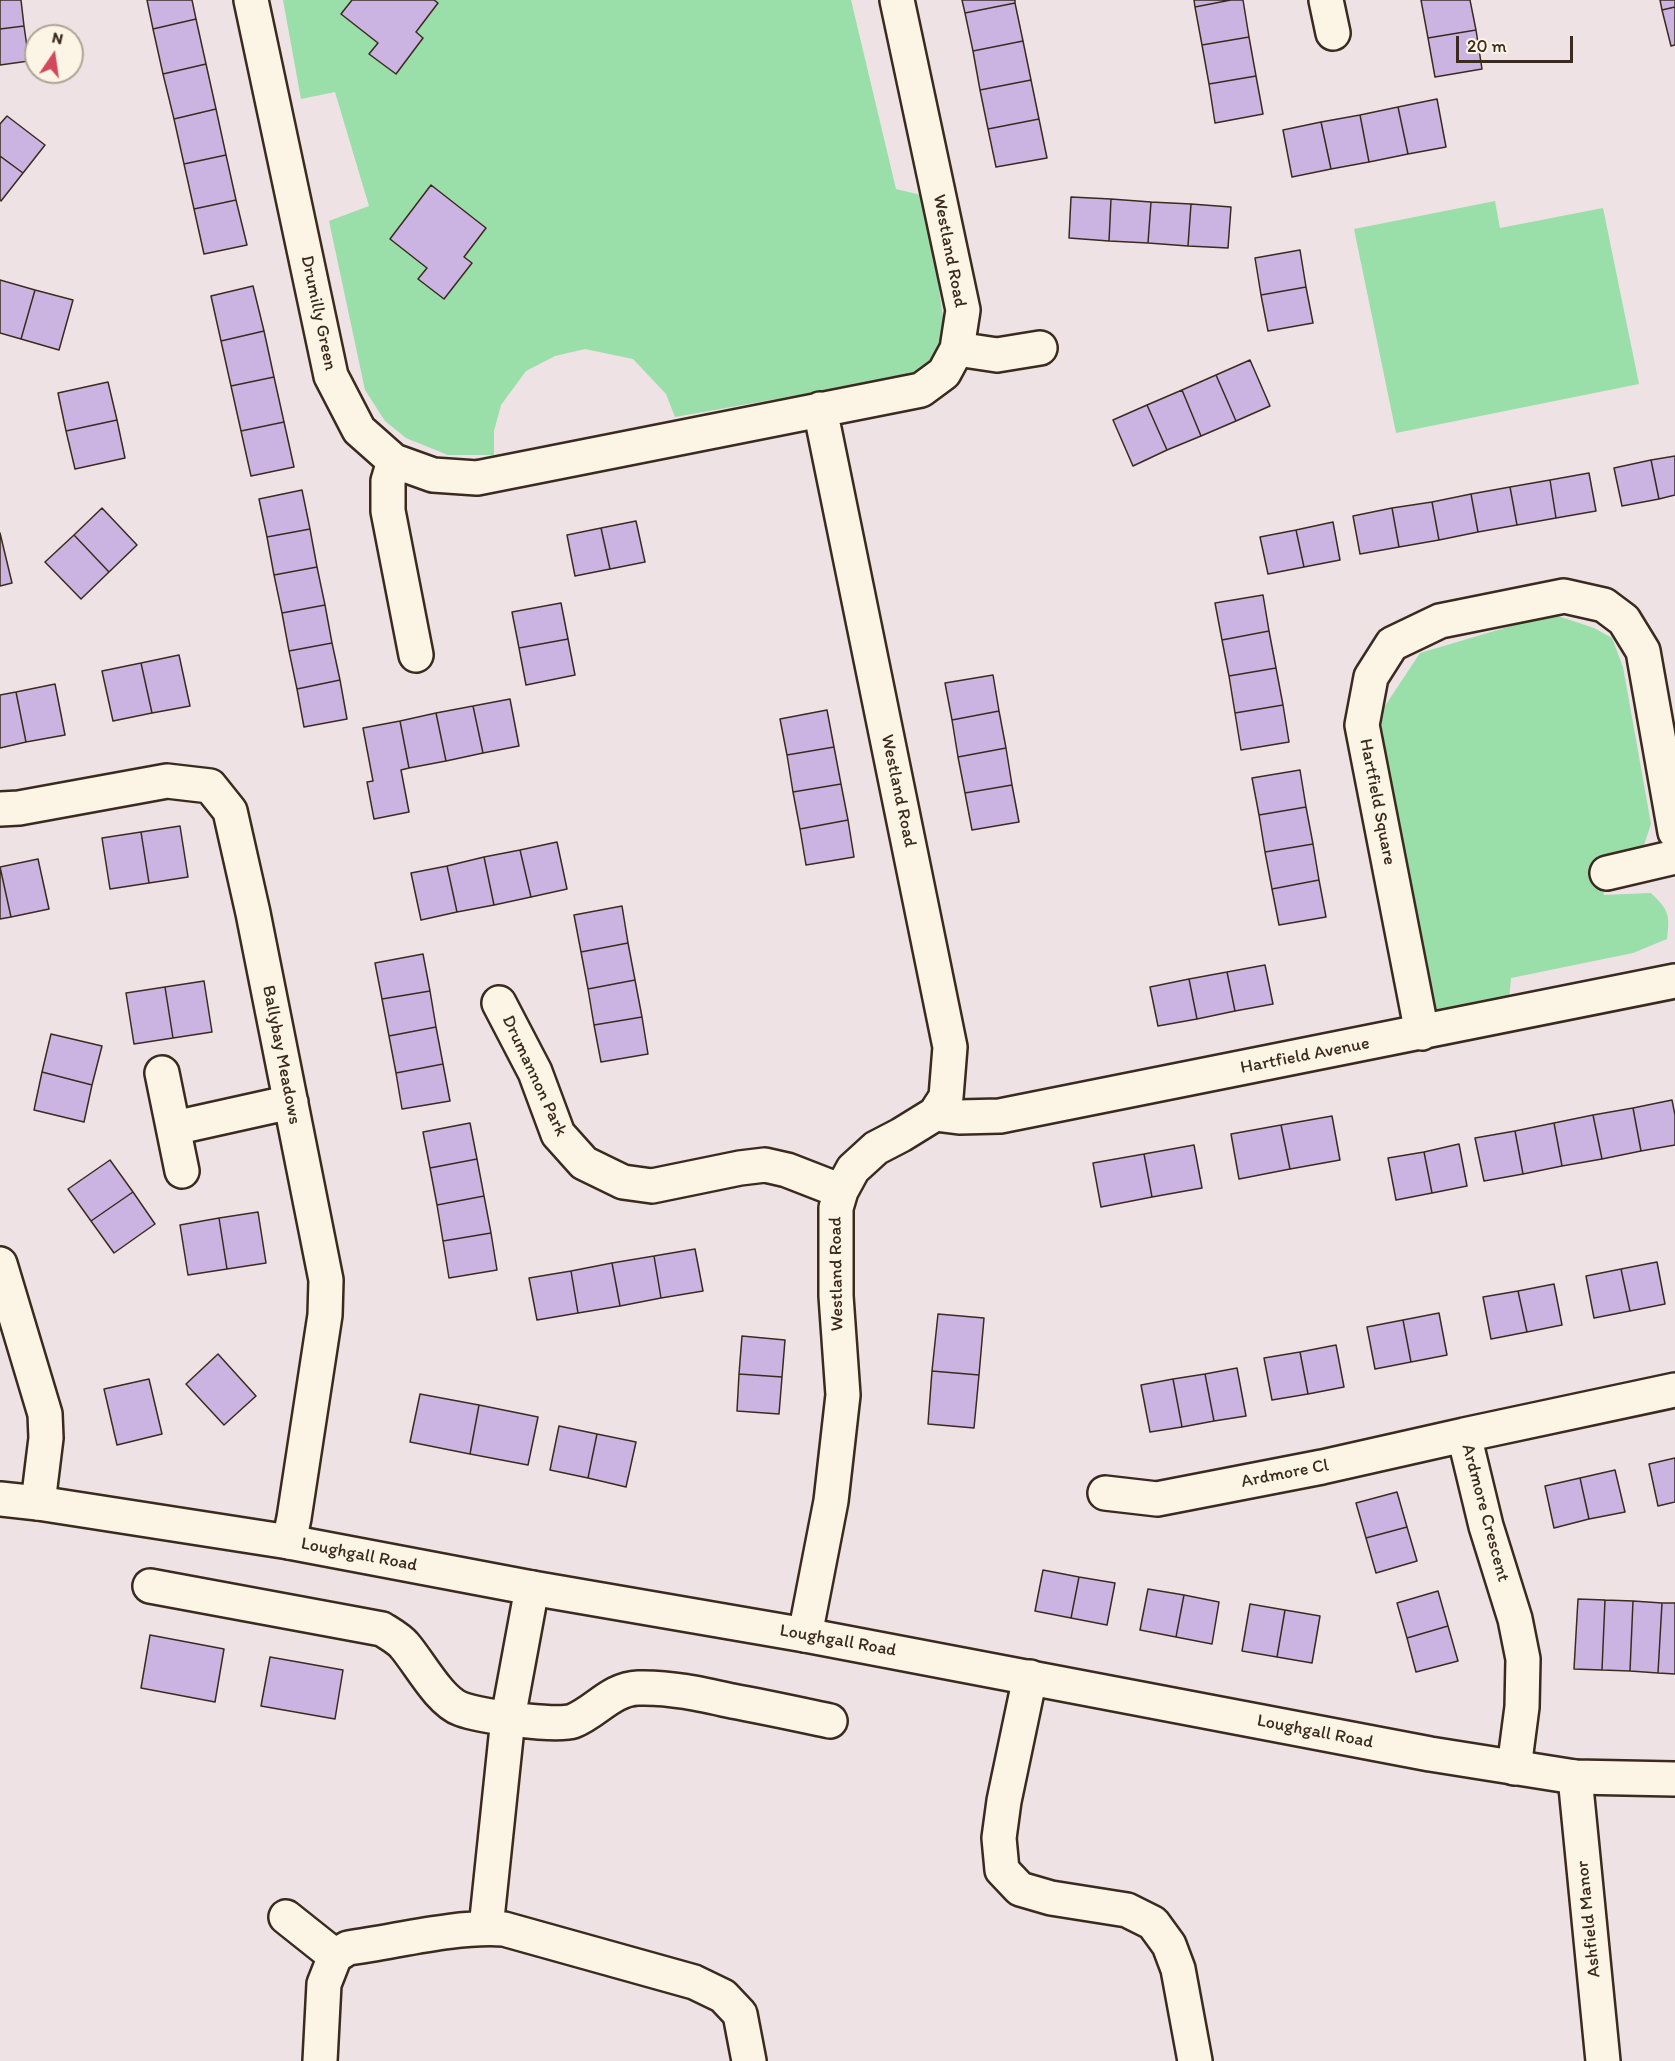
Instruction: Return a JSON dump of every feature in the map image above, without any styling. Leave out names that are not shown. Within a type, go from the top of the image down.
[{"type":"street","name":"Drumilly Green","points":[[252,0],[331,376],[359,430],[393,461],[432,475],[477,478],[820,409]]},
{"type":"street","name":"Westland Road","points":[[806,1635],[831,1501],[843,1395],[836,1285],[836,1208],[841,1191],[853,1169],[876,1148],[935,1114],[946,1097],[950,1047],[820,409],[921,390],[944,373],[957,349],[963,310],[897,0]]},
{"type":"street","points":[[1326,0],[1333,33]]},
{"type":"street","points":[[957,349],[997,355],[1040,348]]},
{"type":"street","points":[[393,461],[388,481],[388,511],[416,655]]},
{"type":"street","name":"Hartfield Square","points":[[1422,1033],[1362,725],[1371,677],[1392,644],[1440,621],[1564,596],[1604,605],[1624,620],[1643,651],[1675,832]]},
{"type":"street","name":"Ballybay Meadows","points":[[0,809],[19,808],[167,782],[210,786],[230,811],[253,913],[326,1280],[325,1315],[289,1542]]},
{"type":"street","points":[[1607,873],[1675,857]]},
{"type":"street","name":"Hartfield Avenue","points":[[935,1114],[959,1118],[1000,1116],[1675,981]]},
{"type":"street","name":"Drumannon Park","points":[[499,1003],[535,1072],[558,1134],[584,1163],[623,1182],[652,1186],[765,1165],[787,1170],[841,1191]]},
{"type":"street","points":[[162,1073],[182,1171]]},
{"type":"street","points":[[174,1128],[291,1102]]},
{"type":"street","points":[[0,1264],[45,1414],[46,1438],[38,1503]]},
{"type":"street","name":"Ardmore Crescent","points":[[1514,1768],[1522,1707],[1523,1659],[1515,1619],[1486,1526],[1464,1435],[1675,1390]]},
{"type":"street","name":"Ardmore Cl","points":[[1105,1493],[1157,1499],[1322,1467],[1464,1435]]},
{"type":"street","name":"Loughgall Road","points":[[0,1499],[289,1542],[806,1635],[1430,1754],[1575,1777],[1675,1779]]},
{"type":"street","points":[[150,1586],[382,1629],[404,1644],[421,1670],[459,1709],[508,1718],[556,1723],[571,1722],[604,1700],[621,1692],[634,1688],[645,1688],[699,1694],[830,1721]]},
{"type":"street","points":[[486,1928],[508,1718],[532,1587]]},
{"type":"street","points":[[1030,1677],[1004,1801],[999,1838],[1002,1870],[1020,1889],[1051,1898],[1127,1910],[1153,1923],[1169,1945],[1178,1969],[1195,2061]]},
{"type":"street","name":"Ashfield Manor","points":[[1575,1777],[1603,2061]]},
{"type":"street","points":[[286,1917],[335,1956]]},
{"type":"street","points":[[320,2061],[324,1984],[335,1956],[348,1948],[450,1930],[486,1928],[504,1929],[693,1982],[723,1996],[740,2014],[749,2061]]},
{"type":"green space","points":[[283,0],[851,0],[896,189],[925,196],[944,323],[937,354],[929,368],[900,377],[675,417],[666,394],[633,359],[585,349],[555,356],[526,371],[501,405],[494,431],[494,455],[448,455],[406,438],[385,421],[365,390],[329,221],[369,206],[335,92],[301,99]]},
{"type":"green space","points":[[1495,201],[1500,228],[1603,208],[1639,384],[1396,433],[1354,229]]},
{"type":"green space","points":[[1552,614],[1594,628],[1612,638],[1623,667],[1651,824],[1644,845],[1600,858],[1604,895],[1651,893],[1667,913],[1667,939],[1633,953],[1511,978],[1508,1011],[1446,1018],[1423,1002],[1371,727],[1420,653]]},
{"type":"building","points":[[0,0],[21,0],[24,26],[0,29]]},
{"type":"building","points":[[147,0],[192,0],[196,19],[153,29]]},
{"type":"building","points":[[352,0],[434,0],[438,3],[416,32],[423,38],[396,74],[369,54],[378,43],[341,14]]},
{"type":"building","points":[[962,0],[1015,0],[1015,3],[965,13]]},
{"type":"building","points":[[1194,0],[1231,0],[1195,7]]},
{"type":"building","points":[[1243,0],[1249,37],[1202,45],[1195,7]]},
{"type":"building","points":[[1421,0],[1470,0],[1476,30],[1428,38]]},
{"type":"building","points":[[1660,0],[1675,0],[1675,7],[1662,10]]},
{"type":"building","points":[[1015,3],[1023,41],[973,51],[965,13]]},
{"type":"building","points":[[1675,7],[1675,45],[1671,46],[1662,10]]},
{"type":"building","points":[[196,19],[206,64],[163,74],[153,29]]},
{"type":"building","points":[[24,26],[24,62],[0,65],[0,29]]},
{"type":"building","points":[[1476,30],[1482,69],[1435,77],[1428,38]]},
{"type":"building","points":[[1249,37],[1256,76],[1209,84],[1202,45]]},
{"type":"building","points":[[1023,41],[1031,80],[980,90],[973,51]]},
{"type":"building","points":[[206,64],[216,109],[174,119],[163,74]]},
{"type":"building","points":[[1256,76],[1263,114],[1215,123],[1209,84]]},
{"type":"building","points":[[1031,80],[1039,119],[988,129],[980,90]]},
{"type":"building","points":[[1437,99],[1446,147],[1408,154],[1398,107]]},
{"type":"building","points":[[1398,107],[1408,154],[1369,162],[1360,115]]},
{"type":"building","points":[[216,109],[226,155],[184,164],[174,119]]},
{"type":"building","points":[[1360,115],[1369,162],[1331,169],[1321,122]]},
{"type":"building","points":[[7,116],[45,145],[23,173],[0,156],[0,124]]},
{"type":"building","points":[[1039,119],[1047,158],[996,167],[988,129]]},
{"type":"building","points":[[1321,122],[1331,169],[1292,177],[1283,130]]},
{"type":"building","points":[[226,155],[236,200],[194,209],[184,164]]},
{"type":"building","points":[[0,156],[23,173],[1,201],[0,200]]},
{"type":"building","points":[[431,185],[486,228],[464,257],[472,263],[444,299],[418,279],[427,268],[390,239]]},
{"type":"building","points":[[1071,197],[1111,199],[1109,241],[1069,238]]},
{"type":"building","points":[[1111,199],[1151,202],[1148,243],[1109,241]]},
{"type":"building","points":[[236,200],[247,245],[204,254],[194,209]]},
{"type":"building","points":[[1151,202],[1191,204],[1188,246],[1148,243]]},
{"type":"building","points":[[1191,204],[1231,207],[1228,248],[1188,246]]},
{"type":"building","points":[[1300,250],[1306,287],[1261,295],[1255,258]]},
{"type":"building","points":[[0,280],[35,290],[21,339],[0,333]]},
{"type":"building","points":[[253,286],[264,331],[221,341],[211,296]]},
{"type":"building","points":[[1306,287],[1313,323],[1268,331],[1261,295]]},
{"type":"building","points":[[35,290],[73,300],[59,350],[21,339]]},
{"type":"building","points":[[264,331],[274,377],[231,386],[221,341]]},
{"type":"building","points":[[1250,360],[1270,406],[1236,421],[1216,375]]},
{"type":"building","points":[[1216,375],[1236,421],[1201,436],[1182,390]]},
{"type":"building","points":[[274,377],[284,422],[241,431],[231,386]]},
{"type":"building","points":[[108,382],[117,420],[66,431],[58,393]]},
{"type":"building","points":[[1182,390],[1201,436],[1167,450],[1147,405]]},
{"type":"building","points":[[1147,405],[1167,450],[1133,466],[1113,420]]},
{"type":"building","points":[[117,420],[125,458],[75,469],[66,431]]},
{"type":"building","points":[[284,422],[294,467],[251,476],[241,431]]},
{"type":"building","points":[[1675,456],[1675,495],[1659,499],[1651,460]]},
{"type":"building","points":[[1651,460],[1659,499],[1622,506],[1614,468]]},
{"type":"building","points":[[1589,473],[1596,511],[1556,518],[1550,480]]},
{"type":"building","points":[[1550,480],[1556,518],[1517,525],[1510,487]]},
{"type":"building","points":[[1510,487],[1517,525],[1478,532],[1471,494]]},
{"type":"building","points":[[302,490],[310,529],[267,537],[259,499]]},
{"type":"building","points":[[1471,494],[1478,532],[1439,540],[1432,502]]},
{"type":"building","points":[[1432,502],[1439,540],[1399,547],[1392,508]]},
{"type":"building","points":[[102,508],[137,545],[109,572],[74,535]]},
{"type":"building","points":[[1392,508],[1399,547],[1360,554],[1353,516]]},
{"type":"building","points":[[636,521],[645,562],[610,569],[601,528]]},
{"type":"building","points":[[1333,522],[1340,560],[1304,567],[1296,530]]},
{"type":"building","points":[[601,528],[610,569],[575,576],[567,535]]},
{"type":"building","points":[[310,529],[317,567],[274,575],[267,537]]},
{"type":"building","points":[[1296,530],[1304,567],[1268,574],[1260,537]]},
{"type":"building","points":[[0,533],[12,583],[0,586]]},
{"type":"building","points":[[74,535],[109,572],[81,599],[45,562]]},
{"type":"building","points":[[317,567],[325,605],[282,613],[274,575]]},
{"type":"building","points":[[1263,595],[1269,631],[1222,640],[1215,603]]},
{"type":"building","points":[[561,603],[568,639],[519,648],[512,612]]},
{"type":"building","points":[[325,605],[332,643],[289,651],[282,613]]},
{"type":"building","points":[[1269,631],[1276,668],[1229,676],[1222,640]]},
{"type":"building","points":[[568,639],[575,675],[526,685],[519,648]]},
{"type":"building","points":[[332,643],[340,680],[297,689],[289,651]]},
{"type":"building","points":[[179,655],[190,706],[152,713],[141,663]]},
{"type":"building","points":[[141,663],[152,713],[113,721],[102,671]]},
{"type":"building","points":[[1276,668],[1283,705],[1235,713],[1229,676]]},
{"type":"building","points":[[993,675],[999,711],[952,720],[945,683]]},
{"type":"building","points":[[340,680],[347,719],[304,727],[297,689]]},
{"type":"building","points":[[55,684],[65,735],[26,742],[16,692]]},
{"type":"building","points":[[16,692],[26,742],[0,748],[0,695]]},
{"type":"building","points":[[510,699],[519,746],[483,753],[473,706]]},
{"type":"building","points":[[1283,705],[1289,742],[1241,750],[1235,713]]},
{"type":"building","points":[[473,706],[483,753],[446,761],[436,713]]},
{"type":"building","points":[[827,710],[834,747],[787,755],[780,719]]},
{"type":"building","points":[[999,711],[1006,748],[958,757],[952,720]]},
{"type":"building","points":[[436,713],[446,761],[409,768],[400,721]]},
{"type":"building","points":[[400,721],[409,768],[401,770],[409,812],[374,819],[367,782],[373,781],[363,728]]},
{"type":"building","points":[[834,747],[841,784],[793,792],[787,755]]},
{"type":"building","points":[[1006,748],[1012,785],[965,793],[958,757]]},
{"type":"building","points":[[1300,770],[1306,807],[1259,815],[1252,778]]},
{"type":"building","points":[[841,784],[848,820],[800,829],[793,792]]},
{"type":"building","points":[[1012,785],[1019,822],[972,830],[965,793]]},
{"type":"building","points":[[1306,807],[1313,844],[1265,852],[1259,815]]},
{"type":"building","points":[[848,820],[854,857],[806,865],[800,829]]},
{"type":"building","points":[[180,826],[188,877],[149,883],[141,832]]},
{"type":"building","points":[[141,832],[149,883],[110,889],[102,838]]},
{"type":"building","points":[[557,842],[567,889],[531,897],[520,850]]},
{"type":"building","points":[[1313,844],[1319,880],[1272,889],[1265,852]]},
{"type":"building","points":[[520,850],[531,897],[494,905],[484,857]]},
{"type":"building","points":[[484,857],[494,905],[457,912],[447,866]]},
{"type":"building","points":[[38,859],[49,909],[11,917],[0,867]]},
{"type":"building","points":[[447,866],[457,912],[421,920],[411,873]]},
{"type":"building","points":[[0,867],[11,917],[0,919]]},
{"type":"building","points":[[1319,880],[1326,917],[1279,925],[1272,889]]},
{"type":"building","points":[[622,906],[628,943],[581,952],[574,915]]},
{"type":"building","points":[[628,943],[635,980],[588,989],[581,952]]},
{"type":"building","points":[[423,954],[430,991],[382,999],[375,963]]},
{"type":"building","points":[[1265,965],[1273,1004],[1235,1011],[1227,972]]},
{"type":"building","points":[[1227,972],[1235,1011],[1197,1019],[1189,979]]},
{"type":"building","points":[[1189,979],[1197,1019],[1158,1026],[1150,987]]},
{"type":"building","points":[[635,980],[642,1017],[594,1025],[588,989]]},
{"type":"building","points":[[204,981],[212,1032],[173,1038],[165,987]]},
{"type":"building","points":[[165,987],[173,1038],[134,1044],[126,993]]},
{"type":"building","points":[[430,991],[436,1027],[389,1036],[382,999]]},
{"type":"building","points":[[642,1017],[648,1054],[601,1062],[594,1025]]},
{"type":"building","points":[[436,1027],[443,1064],[396,1073],[389,1036]]},
{"type":"building","points":[[51,1034],[102,1046],[92,1085],[42,1072]]},
{"type":"building","points":[[443,1064],[450,1101],[402,1109],[396,1073]]},
{"type":"building","points":[[42,1072],[92,1085],[84,1122],[34,1110]]},
{"type":"building","points":[[1672,1100],[1675,1115],[1675,1145],[1641,1151],[1633,1108]]},
{"type":"building","points":[[1633,1108],[1641,1151],[1602,1159],[1593,1115]]},
{"type":"building","points":[[1593,1115],[1602,1159],[1562,1166],[1554,1123]]},
{"type":"building","points":[[1332,1116],[1340,1160],[1290,1169],[1281,1125]]},
{"type":"building","points":[[470,1123],[477,1159],[430,1168],[423,1132]]},
{"type":"building","points":[[1554,1123],[1562,1166],[1523,1174],[1515,1131]]},
{"type":"building","points":[[1281,1125],[1290,1169],[1239,1179],[1231,1134]]},
{"type":"building","points":[[1515,1131],[1523,1174],[1484,1181],[1475,1138]]},
{"type":"building","points":[[1459,1144],[1467,1186],[1432,1193],[1424,1152]]},
{"type":"building","points":[[1194,1145],[1202,1188],[1152,1197],[1144,1154]]},
{"type":"building","points":[[1424,1152],[1432,1193],[1396,1200],[1388,1158]]},
{"type":"building","points":[[1144,1154],[1152,1197],[1101,1207],[1093,1163]]},
{"type":"building","points":[[477,1159],[484,1196],[437,1205],[430,1168]]},
{"type":"building","points":[[110,1160],[133,1192],[91,1221],[68,1189]]},
{"type":"building","points":[[133,1192],[155,1224],[114,1253],[91,1221]]},
{"type":"building","points":[[484,1196],[491,1233],[443,1241],[437,1205]]},
{"type":"building","points":[[258,1212],[266,1263],[227,1269],[219,1218]]},
{"type":"building","points":[[219,1218],[227,1269],[188,1275],[180,1225]]},
{"type":"building","points":[[491,1233],[497,1270],[449,1278],[443,1241]]},
{"type":"building","points":[[695,1249],[703,1291],[661,1298],[654,1256]]},
{"type":"building","points":[[654,1256],[661,1298],[620,1306],[612,1263]]},
{"type":"building","points":[[1657,1262],[1665,1304],[1630,1311],[1621,1269]]},
{"type":"building","points":[[612,1263],[620,1306],[578,1313],[571,1271]]},
{"type":"building","points":[[1621,1269],[1630,1311],[1594,1318],[1586,1276]]},
{"type":"building","points":[[571,1271],[578,1313],[537,1320],[529,1278]]},
{"type":"building","points":[[1554,1284],[1562,1325],[1527,1332],[1518,1291]]},
{"type":"building","points":[[1518,1291],[1527,1332],[1491,1339],[1483,1297]]},
{"type":"building","points":[[1439,1313],[1447,1355],[1411,1362],[1403,1320]]},
{"type":"building","points":[[938,1314],[984,1318],[979,1375],[932,1371]]},
{"type":"building","points":[[1403,1320],[1411,1362],[1375,1369],[1367,1327]]},
{"type":"building","points":[[742,1336],[785,1340],[782,1377],[739,1374]]},
{"type":"building","points":[[1336,1345],[1344,1387],[1308,1394],[1300,1352]]},
{"type":"building","points":[[1300,1352],[1308,1394],[1272,1400],[1264,1358]]},
{"type":"building","points":[[218,1354],[256,1396],[224,1425],[186,1384]]},
{"type":"building","points":[[1237,1368],[1246,1416],[1214,1421],[1205,1374]]},
{"type":"building","points":[[932,1371],[979,1375],[974,1428],[928,1424]]},
{"type":"building","points":[[739,1374],[782,1377],[779,1414],[737,1411]]},
{"type":"building","points":[[1205,1374],[1214,1421],[1182,1427],[1173,1379]]},
{"type":"building","points":[[149,1379],[162,1434],[117,1445],[104,1389]]},
{"type":"building","points":[[1173,1379],[1182,1427],[1150,1432],[1141,1385]]},
{"type":"building","points":[[420,1394],[479,1405],[470,1454],[410,1442]]},
{"type":"building","points":[[479,1405],[538,1417],[528,1465],[470,1454]]},
{"type":"building","points":[[559,1426],[597,1434],[588,1478],[550,1470]]},
{"type":"building","points":[[597,1434],[636,1442],[626,1487],[588,1478]]},
{"type":"building","points":[[1675,1458],[1675,1502],[1658,1506],[1649,1464]]},
{"type":"building","points":[[1615,1470],[1625,1512],[1589,1519],[1580,1478]]},
{"type":"building","points":[[1580,1478],[1589,1519],[1554,1528],[1545,1486]]},
{"type":"building","points":[[1397,1492],[1407,1527],[1366,1538],[1356,1503]]},
{"type":"building","points":[[1407,1527],[1417,1561],[1376,1573],[1366,1538]]},
{"type":"building","points":[[1043,1570],[1079,1577],[1071,1618],[1035,1611]]},
{"type":"building","points":[[1079,1577],[1115,1583],[1107,1625],[1071,1618]]},
{"type":"building","points":[[1148,1589],[1184,1595],[1176,1637],[1140,1630]]},
{"type":"building","points":[[1438,1591],[1448,1626],[1407,1638],[1397,1603]]},
{"type":"building","points":[[1184,1595],[1219,1602],[1212,1644],[1176,1637]]},
{"type":"building","points":[[1578,1599],[1605,1600],[1602,1670],[1574,1669]]},
{"type":"building","points":[[1605,1600],[1633,1601],[1630,1671],[1602,1670]]},
{"type":"building","points":[[1633,1601],[1662,1603],[1658,1673],[1630,1671]]},
{"type":"building","points":[[1662,1603],[1675,1603],[1675,1674],[1658,1673]]},
{"type":"building","points":[[1250,1604],[1285,1610],[1277,1657],[1242,1651]]},
{"type":"building","points":[[1285,1610],[1320,1616],[1312,1663],[1277,1657]]},
{"type":"building","points":[[1448,1626],[1458,1661],[1416,1672],[1407,1638]]},
{"type":"building","points":[[150,1635],[224,1649],[215,1702],[141,1688]]},
{"type":"building","points":[[270,1657],[343,1670],[335,1719],[261,1706]]}]
